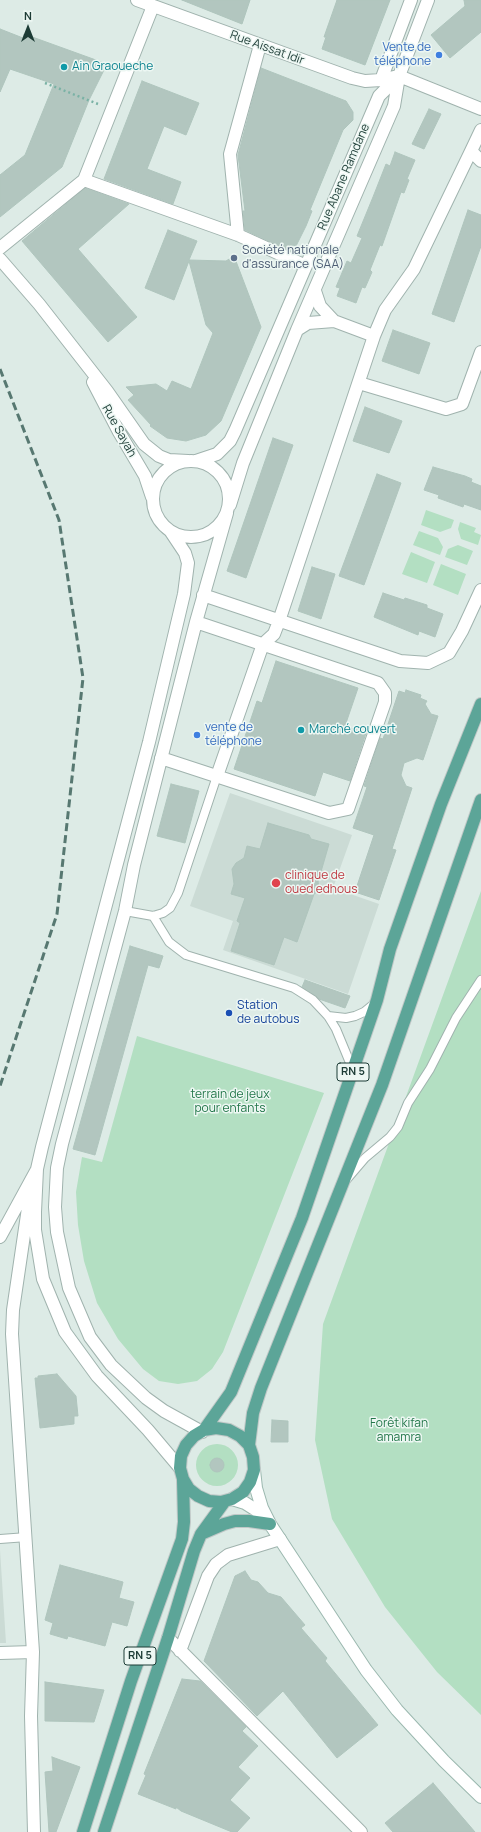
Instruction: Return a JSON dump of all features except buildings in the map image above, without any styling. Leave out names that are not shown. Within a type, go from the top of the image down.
[{"type":"main road","name":"RN 5","points":[[203,1431],[231,1392],[302,1218],[377,1000],[390,949],[441,804],[481,704]]},
{"type":"main road","name":"RN 5","points":[[249,1446],[253,1413],[261,1388],[382,1085],[481,800]]},
{"type":"main road","points":[[216,1428],[229,1430],[240,1436],[249,1446],[253,1457],[254,1470],[250,1482],[243,1492],[228,1500],[209,1501],[198,1496],[189,1489],[182,1473],[181,1456],[186,1445],[194,1436],[203,1431],[216,1428]]},
{"type":"main road","name":"RN 5","points":[[83,1832],[132,1681],[182,1539],[184,1522],[182,1473]]},
{"type":"main road","name":"RN 5","points":[[104,1832],[168,1638],[194,1552],[201,1534],[228,1500]]},
{"type":"main road","points":[[201,1534],[235,1521],[249,1520],[270,1524]]},
{"type":"street","name":"Rue Aissat Idir","points":[[137,0],[260,45],[365,81],[381,80],[399,76]]},
{"type":"street","points":[[381,80],[411,0]]},
{"type":"street","name":"Rue Abane Ramdane","points":[[192,461],[211,457],[224,448],[235,431],[248,404],[379,96],[399,76],[428,0]]},
{"type":"street","points":[[0,248],[84,180],[153,6]]},
{"type":"street","points":[[238,235],[230,154],[260,45]]},
{"type":"street","points":[[203,1431],[164,1411],[146,1398],[111,1365],[90,1337],[69,1288],[57,1232],[55,1207],[57,1168],[62,1144],[125,911],[134,866],[203,595],[228,509],[243,463],[297,330],[394,106],[399,76],[481,109]]},
{"type":"street","points":[[365,81],[376,90],[379,96]]},
{"type":"street","points":[[217,776],[263,644],[274,634],[279,621],[374,336],[385,310],[414,269],[481,130]]},
{"type":"street","points":[[471,151],[481,161]]},
{"type":"street","points":[[84,180],[238,235],[306,266]]},
{"type":"street","name":"Rue Sayah","points":[[0,259],[39,304],[107,391],[144,444],[159,456],[169,460],[192,461]]},
{"type":"street","points":[[315,291],[320,306],[334,321]]},
{"type":"street","points":[[297,330],[308,323],[315,321],[334,321],[374,336]]},
{"type":"street","points":[[359,383],[446,409],[462,404],[481,352]]},
{"type":"street","name":"Rue Sayah","points":[[84,363],[119,432],[149,484],[153,499]]},
{"type":"street","points":[[34,1832],[32,1716],[33,1652],[27,1537],[12,1334],[16,1287],[29,1202],[54,1100],[149,742],[184,594],[188,563],[185,553],[171,532],[158,518],[153,499],[156,484],[172,466],[192,461],[213,467],[224,480],[228,488],[228,509],[218,527],[204,536],[187,538],[171,532]]},
{"type":"street","points":[[203,595],[400,661],[428,663],[449,653],[462,631],[481,590]]},
{"type":"street","points":[[161,758],[329,813],[348,809],[385,702],[385,693],[378,683],[196,622]]},
{"type":"street","points":[[0,1237],[38,1169]]},
{"type":"street","points":[[38,1169],[35,1212],[38,1247],[43,1279],[53,1306],[81,1357],[96,1376],[148,1430],[182,1473]]},
{"type":"street","points":[[16,1287],[26,1262],[38,1247]]},
{"type":"street","points":[[254,1470],[256,1488],[262,1508],[270,1524],[366,1670],[397,1710],[444,1761],[481,1797]]},
{"type":"street","points":[[228,1500],[246,1503],[256,1510],[270,1524]]},
{"type":"street","points":[[180,1651],[208,1576],[216,1564],[228,1555],[280,1539]]},
{"type":"street","points":[[168,1638],[361,1832]]},
{"type":"street","points":[[0,1653],[33,1652]]},
{"type":"lane","points":[[125,911],[153,916],[163,913],[170,908],[175,901],[217,776]]},
{"type":"lane","points":[[153,916],[169,942],[186,955],[294,988],[313,1000],[328,1016],[342,1042],[353,1070]]},
{"type":"lane","points":[[342,1186],[365,1158],[390,1137],[398,1127],[408,1103],[430,1069],[456,1018],[481,980]]},
{"type":"lane","points":[[328,1016],[346,1018],[355,1016],[371,1007],[377,1000]]},
{"type":"lane","points":[[0,1538],[27,1537]]},
{"type":"path","points":[[45,83],[112,109]]},
{"type":"shaded area","points":[[230,793],[352,835],[333,888],[379,904],[348,994],[223,950],[233,921],[190,906]]},
{"type":"shaded area","points":[[0,1550],[6,1643],[0,1643]]},
{"type":"green space","points":[[426,510],[454,520],[451,528],[440,532],[421,525]]},
{"type":"green space","points":[[460,522],[476,528],[474,532],[481,535],[478,545],[461,539],[458,529]]},
{"type":"green space","points":[[419,531],[438,538],[443,547],[440,555],[413,545]]},
{"type":"green space","points":[[458,545],[473,551],[467,565],[445,557],[448,549]]},
{"type":"green space","points":[[411,552],[435,562],[427,583],[402,574]]},
{"type":"green space","points":[[441,564],[466,574],[458,595],[433,585]]},
{"type":"green space","name":"Forêt kifan amamra","points":[[481,891],[481,1715],[437,1672],[385,1607],[332,1519],[315,1440],[323,1324]]},
{"type":"green space","name":"terrain de jeux pour enfants","points":[[137,1036],[324,1093],[223,1352],[212,1369],[197,1381],[178,1384],[159,1381],[143,1369],[118,1339],[97,1303],[84,1261],[78,1225],[76,1192],[82,1157],[102,1162]]},
{"type":"green space","points":[[217,1444],[232,1450],[238,1465],[232,1480],[217,1486],[202,1480],[196,1465],[202,1450]]},
{"type":"railway","points":[[0,369],[59,520],[83,678],[57,914],[0,1086]]},
{"type":"place","name":"Vente de téléphone","points":[[439,55]]},
{"type":"place","name":"Ain Graoueche","points":[[64,67]]},
{"type":"place","name":"Société nationale d'assurance (SAA)","points":[[234,258]]},
{"type":"place","name":"Marché couvert","points":[[301,730]]},
{"type":"place","name":"vente de téléphone","points":[[197,735]]},
{"type":"place","name":"clinique de oued edhous","points":[[276,883]]},
{"type":"place","name":"Station de autobus","points":[[229,1013]]}]
